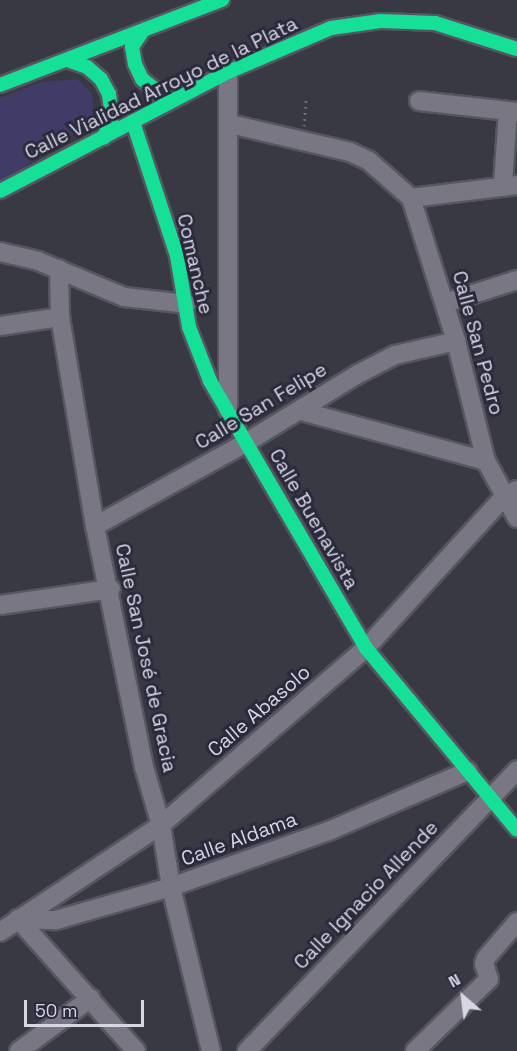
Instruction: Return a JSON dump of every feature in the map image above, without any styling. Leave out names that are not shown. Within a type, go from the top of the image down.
[{"type":"main road","points":[[0,85],[222,0]]},
{"type":"main road","name":"Calle Vialidad Arroyo de la Plata","points":[[0,191],[228,72],[331,28],[381,21],[435,23],[517,49]]},
{"type":"main road","points":[[142,32],[132,47],[135,64],[142,79],[170,102]]},
{"type":"main road","points":[[67,60],[94,73],[109,94],[112,117],[104,138]]},
{"type":"main road","name":"Comanche","points":[[133,122],[143,143],[174,244],[199,359],[228,410]]},
{"type":"main road","name":"Calle Buenavista","points":[[228,410],[366,648],[517,830]]},
{"type":"street","points":[[228,72],[230,124],[228,410]]},
{"type":"street","points":[[230,124],[350,152],[369,161],[411,198],[510,185],[513,111],[419,101]]},
{"type":"street","name":"Calle San Pedro","points":[[411,198],[456,341],[486,461],[510,494],[517,519]]},
{"type":"street","points":[[0,252],[59,269],[85,284],[124,297],[187,304]]},
{"type":"street","name":"Calle San José de Gracia","points":[[59,269],[60,317],[95,526],[111,590],[144,767],[161,825],[171,887],[211,1051]]},
{"type":"street","points":[[445,303],[517,280]]},
{"type":"street","points":[[0,326],[60,317]]},
{"type":"street","name":"Calle San Felipe","points":[[95,526],[302,411],[395,355],[456,341]]},
{"type":"street","points":[[302,411],[486,461]]},
{"type":"street","name":"Calle Abasolo","points":[[0,932],[161,825],[366,648],[510,494]]},
{"type":"street","points":[[0,605],[111,590]]},
{"type":"street","name":"Calle Ignacio Allende","points":[[247,1051],[517,770]]},
{"type":"street","name":"Calle Aldama","points":[[18,919],[56,920],[171,887],[331,830],[468,771]]},
{"type":"street","points":[[18,919],[91,998],[126,1048]]},
{"type":"street","points":[[416,1051],[489,979],[484,964],[486,958],[517,922]]},
{"type":"street","points":[[18,1051],[91,998]]},
{"type":"path","points":[[304,141],[306,98]]},
{"type":"shaded area","points":[[77,79],[92,93],[94,121],[0,183],[0,98],[41,82]]},
{"type":"traffic: fast","points":[[0,85],[222,0]]},
{"type":"traffic: fast","points":[[0,191],[228,72],[331,28],[381,21],[435,23],[517,49]]},
{"type":"traffic: fast","points":[[142,32],[132,47],[135,64],[142,79],[170,102]]},
{"type":"traffic: fast","points":[[67,60],[87,67],[101,79],[109,94],[112,117],[104,138]]},
{"type":"traffic: fast","points":[[133,122],[177,256],[189,327],[210,381],[366,648],[517,830]]}]
